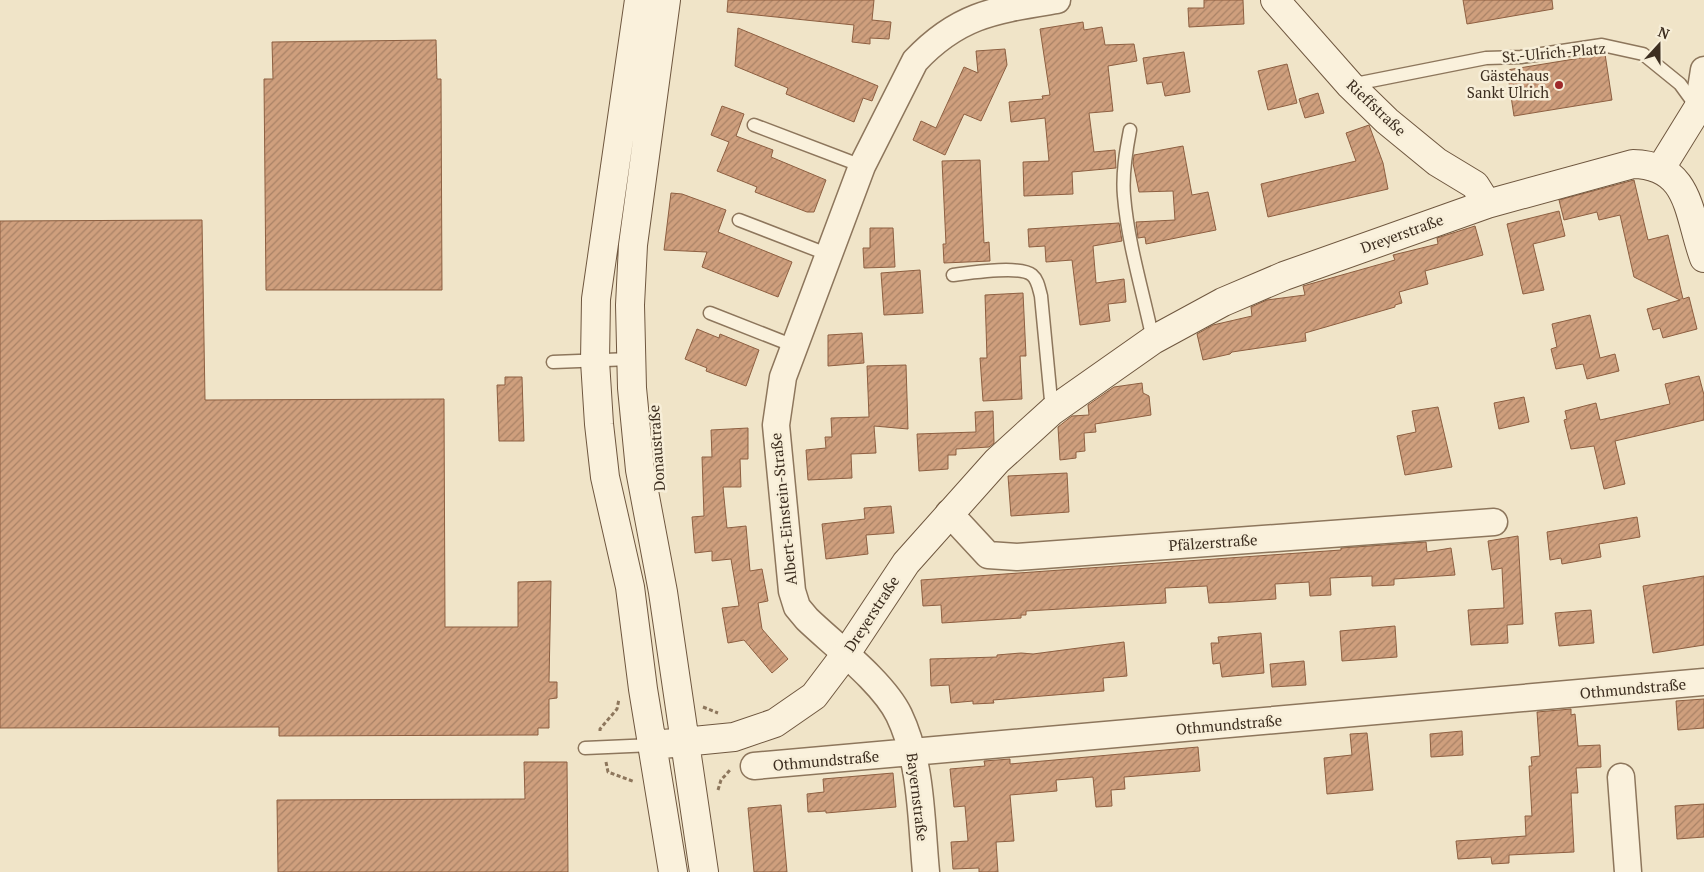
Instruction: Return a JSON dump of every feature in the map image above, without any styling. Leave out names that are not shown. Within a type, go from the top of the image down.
[{"type":"street","points":[[639,0],[596,299],[595,361],[598,424],[605,477],[630,587],[673,872]]},
{"type":"street","name":"Donaustraße","points":[[666,0],[633,245],[630,306],[631,359],[640,470],[654,540],[686,742],[704,872]]},
{"type":"street","name":"Albert-Einstein-Straße","points":[[845,655],[797,607],[792,591],[776,425],[783,377],[827,254],[862,166],[915,61],[926,49],[958,25],[982,14],[1006,4],[1057,0]]},
{"type":"street","name":"Rieffstraße","points":[[1276,0],[1350,85],[1387,121],[1437,162],[1474,185],[1488,204]]},
{"type":"street","points":[[1704,70],[1701,107],[1661,168],[1673,177],[1682,191],[1704,257]]},
{"type":"street","name":"Dreyerstraße","points":[[653,744],[724,739],[775,722],[800,707],[825,683],[906,563],[997,461],[1052,410],[1153,340],[1223,302],[1284,276],[1488,204],[1633,164],[1647,164],[1661,168]]},
{"type":"street","name":"Pfälzerstraße","points":[[949,513],[988,555],[1017,557],[1494,522]]},
{"type":"street","name":"Bayernstraße","points":[[845,655],[881,689],[898,714],[913,753],[926,872]]},
{"type":"street","name":"Othmundstraße","points":[[754,766],[1704,682]]},
{"type":"street","points":[[1621,777],[1628,872]]},
{"type":"lane","name":"St.-Ulrich-Platz","points":[[1350,85],[1486,58],[1521,57],[1602,45],[1643,54],[1680,84],[1701,107]]},
{"type":"lane","points":[[754,125],[862,166]]},
{"type":"lane","points":[[1130,130],[1126,153],[1124,194],[1128,227],[1153,340]]},
{"type":"lane","points":[[739,220],[827,254]]},
{"type":"lane","points":[[953,274],[1018,270],[1030,273],[1036,280],[1041,296],[1052,410]]},
{"type":"lane","points":[[710,313],[794,346]]},
{"type":"lane","points":[[553,362],[631,359]]},
{"type":"lane","points":[[585,748],[653,744]]},
{"type":"path","points":[[699,704],[720,714],[731,771],[721,780],[718,793]]},
{"type":"building","points":[[728,0],[874,0],[872,20],[891,22],[889,39],[870,38],[870,44],[852,42],[854,25],[727,12]]},
{"type":"building","points":[[1204,0],[1243,0],[1244,24],[1189,27],[1188,8],[1204,8]]},
{"type":"building","points":[[1463,0],[1552,0],[1553,9],[1467,24]]},
{"type":"building","points":[[1083,22],[1084,30],[1102,27],[1105,45],[1134,44],[1137,61],[1108,66],[1113,111],[1089,113],[1094,152],[1115,150],[1116,168],[1072,172],[1073,194],[1024,196],[1023,162],[1049,161],[1045,118],[1011,122],[1009,102],[1043,99],[1042,96],[1050,95],[1040,29]]},
{"type":"building","points":[[738,28],[878,86],[872,101],[863,98],[854,122],[786,94],[788,88],[735,66]]},
{"type":"building","points":[[436,40],[437,79],[441,79],[442,290],[266,290],[264,79],[273,79],[272,42]]},
{"type":"building","points":[[1005,49],[1007,65],[981,121],[964,114],[945,155],[913,140],[921,121],[936,128],[964,67],[978,73],[976,51]]},
{"type":"building","points":[[1184,52],[1190,92],[1165,96],[1162,82],[1147,84],[1143,58]]},
{"type":"building","name":"Gästehaus Sankt Ulrich","points":[[1605,54],[1612,100],[1514,116],[1507,70]]},
{"type":"building","points":[[1287,64],[1297,103],[1268,110],[1258,71]]},
{"type":"building","points":[[1318,93],[1324,113],[1305,118],[1299,99]]},
{"type":"building","points":[[722,106],[744,114],[736,136],[773,150],[771,157],[826,180],[814,212],[807,212],[755,192],[757,187],[717,171],[729,142],[711,135]]},
{"type":"building","points":[[1369,125],[1383,163],[1388,189],[1268,217],[1261,184],[1356,161],[1346,133]]},
{"type":"building","points":[[1183,146],[1192,195],[1208,192],[1216,230],[1146,244],[1145,237],[1138,238],[1136,222],[1175,220],[1173,191],[1139,192],[1133,163],[1134,155]]},
{"type":"building","points":[[980,160],[984,243],[989,242],[990,261],[944,263],[943,244],[946,244],[942,161]]},
{"type":"building","points":[[1634,180],[1648,240],[1668,235],[1683,299],[1689,297],[1697,329],[1663,338],[1660,328],[1653,330],[1647,309],[1680,300],[1634,277],[1620,215],[1599,220],[1597,212],[1564,220],[1559,200]]},
{"type":"building","points":[[671,193],[682,194],[726,210],[718,232],[792,262],[778,297],[702,267],[707,252],[664,250]]},
{"type":"building","points":[[1559,211],[1565,236],[1533,244],[1544,290],[1523,294],[1507,224]]},
{"type":"building","points":[[202,220],[205,400],[444,399],[445,627],[518,627],[518,582],[551,581],[549,682],[557,682],[557,698],[549,699],[549,728],[538,728],[538,735],[279,736],[279,727],[0,728],[0,221]]},
{"type":"building","points":[[1119,223],[1122,241],[1093,246],[1096,283],[1124,279],[1126,302],[1108,304],[1110,321],[1080,325],[1072,260],[1046,262],[1045,246],[1029,247],[1028,229]]},
{"type":"building","points":[[1475,226],[1483,255],[1425,271],[1428,284],[1399,292],[1402,303],[1395,305],[1395,307],[1305,333],[1306,341],[1232,352],[1203,360],[1197,334],[1213,325],[1252,316],[1251,307],[1267,300],[1305,295],[1303,286],[1395,260],[1393,255],[1438,244],[1437,238]]},
{"type":"building","points":[[870,228],[893,228],[895,267],[864,268],[863,248],[870,248]]},
{"type":"building","points":[[920,270],[923,313],[884,315],[881,273]]},
{"type":"building","points":[[1023,293],[1026,356],[1020,356],[1022,399],[983,401],[980,358],[987,358],[985,295]]},
{"type":"building","points":[[1590,315],[1600,358],[1615,354],[1619,371],[1587,379],[1583,364],[1556,369],[1551,349],[1557,347],[1552,324]]},
{"type":"building","points":[[697,329],[719,338],[720,334],[759,350],[746,386],[706,371],[707,368],[685,359]]},
{"type":"building","points":[[862,333],[864,363],[828,366],[828,335]]},
{"type":"building","points":[[906,365],[908,429],[874,426],[876,453],[851,454],[852,478],[808,480],[806,450],[826,448],[825,437],[832,437],[831,418],[869,417],[867,366]]},
{"type":"building","points":[[1699,376],[1704,395],[1704,420],[1615,441],[1625,484],[1604,489],[1594,446],[1571,449],[1564,420],[1567,419],[1565,411],[1596,403],[1600,420],[1670,404],[1665,384]]},
{"type":"building","points":[[505,377],[522,377],[524,441],[499,441],[497,385],[505,385]]},
{"type":"building","points":[[1142,383],[1143,393],[1149,396],[1151,415],[1095,424],[1096,432],[1084,433],[1085,451],[1076,452],[1076,458],[1060,460],[1058,427],[1072,416],[1089,415],[1088,405],[1114,387]]},
{"type":"building","points":[[1524,397],[1529,422],[1499,429],[1494,403]]},
{"type":"building","points":[[1438,407],[1452,467],[1405,475],[1397,436],[1416,432],[1412,411]]},
{"type":"building","points":[[993,411],[994,443],[989,447],[956,449],[956,455],[948,455],[948,469],[919,471],[917,434],[976,432],[975,412]]},
{"type":"building","points":[[748,428],[748,459],[740,459],[741,487],[723,487],[727,528],[746,526],[750,571],[762,569],[768,601],[758,603],[762,629],[788,659],[772,673],[744,640],[728,643],[722,608],[739,606],[731,559],[712,561],[712,551],[695,553],[692,517],[704,516],[702,457],[712,457],[711,430]]},
{"type":"building","points":[[1067,473],[1069,512],[1011,516],[1008,476]]},
{"type":"building","points":[[891,506],[894,533],[866,535],[868,554],[826,559],[822,524],[865,519],[864,508]]},
{"type":"building","points":[[1637,517],[1640,537],[1599,544],[1601,557],[1562,564],[1561,558],[1550,560],[1547,532]]},
{"type":"building","points":[[1518,536],[1523,624],[1507,625],[1508,643],[1471,645],[1468,610],[1504,608],[1502,568],[1492,570],[1488,541]]},
{"type":"building","points":[[1426,542],[1427,552],[1451,548],[1455,575],[1394,579],[1394,585],[1372,586],[1372,576],[1330,578],[1331,595],[1310,596],[1309,582],[1275,584],[1276,599],[1232,602],[1209,603],[1207,586],[1165,588],[1166,603],[1026,611],[1026,615],[1021,615],[1021,618],[942,623],[941,605],[923,606],[921,580],[1341,550],[1341,548]]},
{"type":"building","points":[[1704,576],[1704,645],[1653,653],[1643,586]]},
{"type":"building","points":[[1591,610],[1594,643],[1559,646],[1555,613]]},
{"type":"building","points":[[1395,626],[1397,657],[1342,661],[1340,631]]},
{"type":"building","points":[[1261,633],[1264,673],[1222,677],[1220,663],[1213,664],[1211,643],[1219,643],[1218,637]]},
{"type":"building","points":[[1124,642],[1127,676],[1103,678],[1104,691],[993,700],[994,703],[973,704],[973,701],[951,703],[949,685],[931,686],[930,659],[997,657],[997,655],[1021,653],[1033,654]]},
{"type":"building","points":[[1304,661],[1306,685],[1272,687],[1270,664]]},
{"type":"building","points":[[1704,699],[1704,728],[1678,730],[1676,701]]},
{"type":"building","points":[[1571,709],[1571,715],[1575,714],[1578,746],[1600,745],[1601,767],[1576,768],[1578,793],[1571,793],[1574,852],[1509,855],[1509,863],[1492,864],[1491,857],[1458,859],[1456,841],[1526,836],[1525,816],[1532,816],[1529,766],[1532,766],[1531,757],[1540,756],[1537,712]]},
{"type":"building","points":[[1462,731],[1463,755],[1431,757],[1430,734]]},
{"type":"building","points":[[1367,733],[1373,790],[1327,794],[1324,758],[1352,755],[1350,734]]},
{"type":"building","points":[[1198,747],[1200,771],[1124,777],[1125,789],[1111,790],[1112,806],[1096,807],[1093,777],[1056,780],[1057,791],[1010,795],[1014,841],[996,842],[998,872],[979,872],[979,868],[953,869],[951,842],[968,841],[965,806],[954,807],[950,769],[985,766],[984,761],[1010,759],[1010,764]]},
{"type":"building","points":[[524,762],[567,762],[568,872],[278,872],[277,800],[525,799]]},
{"type":"building","points":[[893,773],[896,807],[826,813],[826,811],[808,812],[807,794],[824,792],[823,779]]},
{"type":"building","points":[[1704,804],[1704,837],[1677,839],[1675,806]]},
{"type":"building","points":[[781,805],[787,872],[754,872],[748,808]]},
{"type":"place","name":"Gästehaus Sankt Ulrich","points":[[1559,85]]}]
